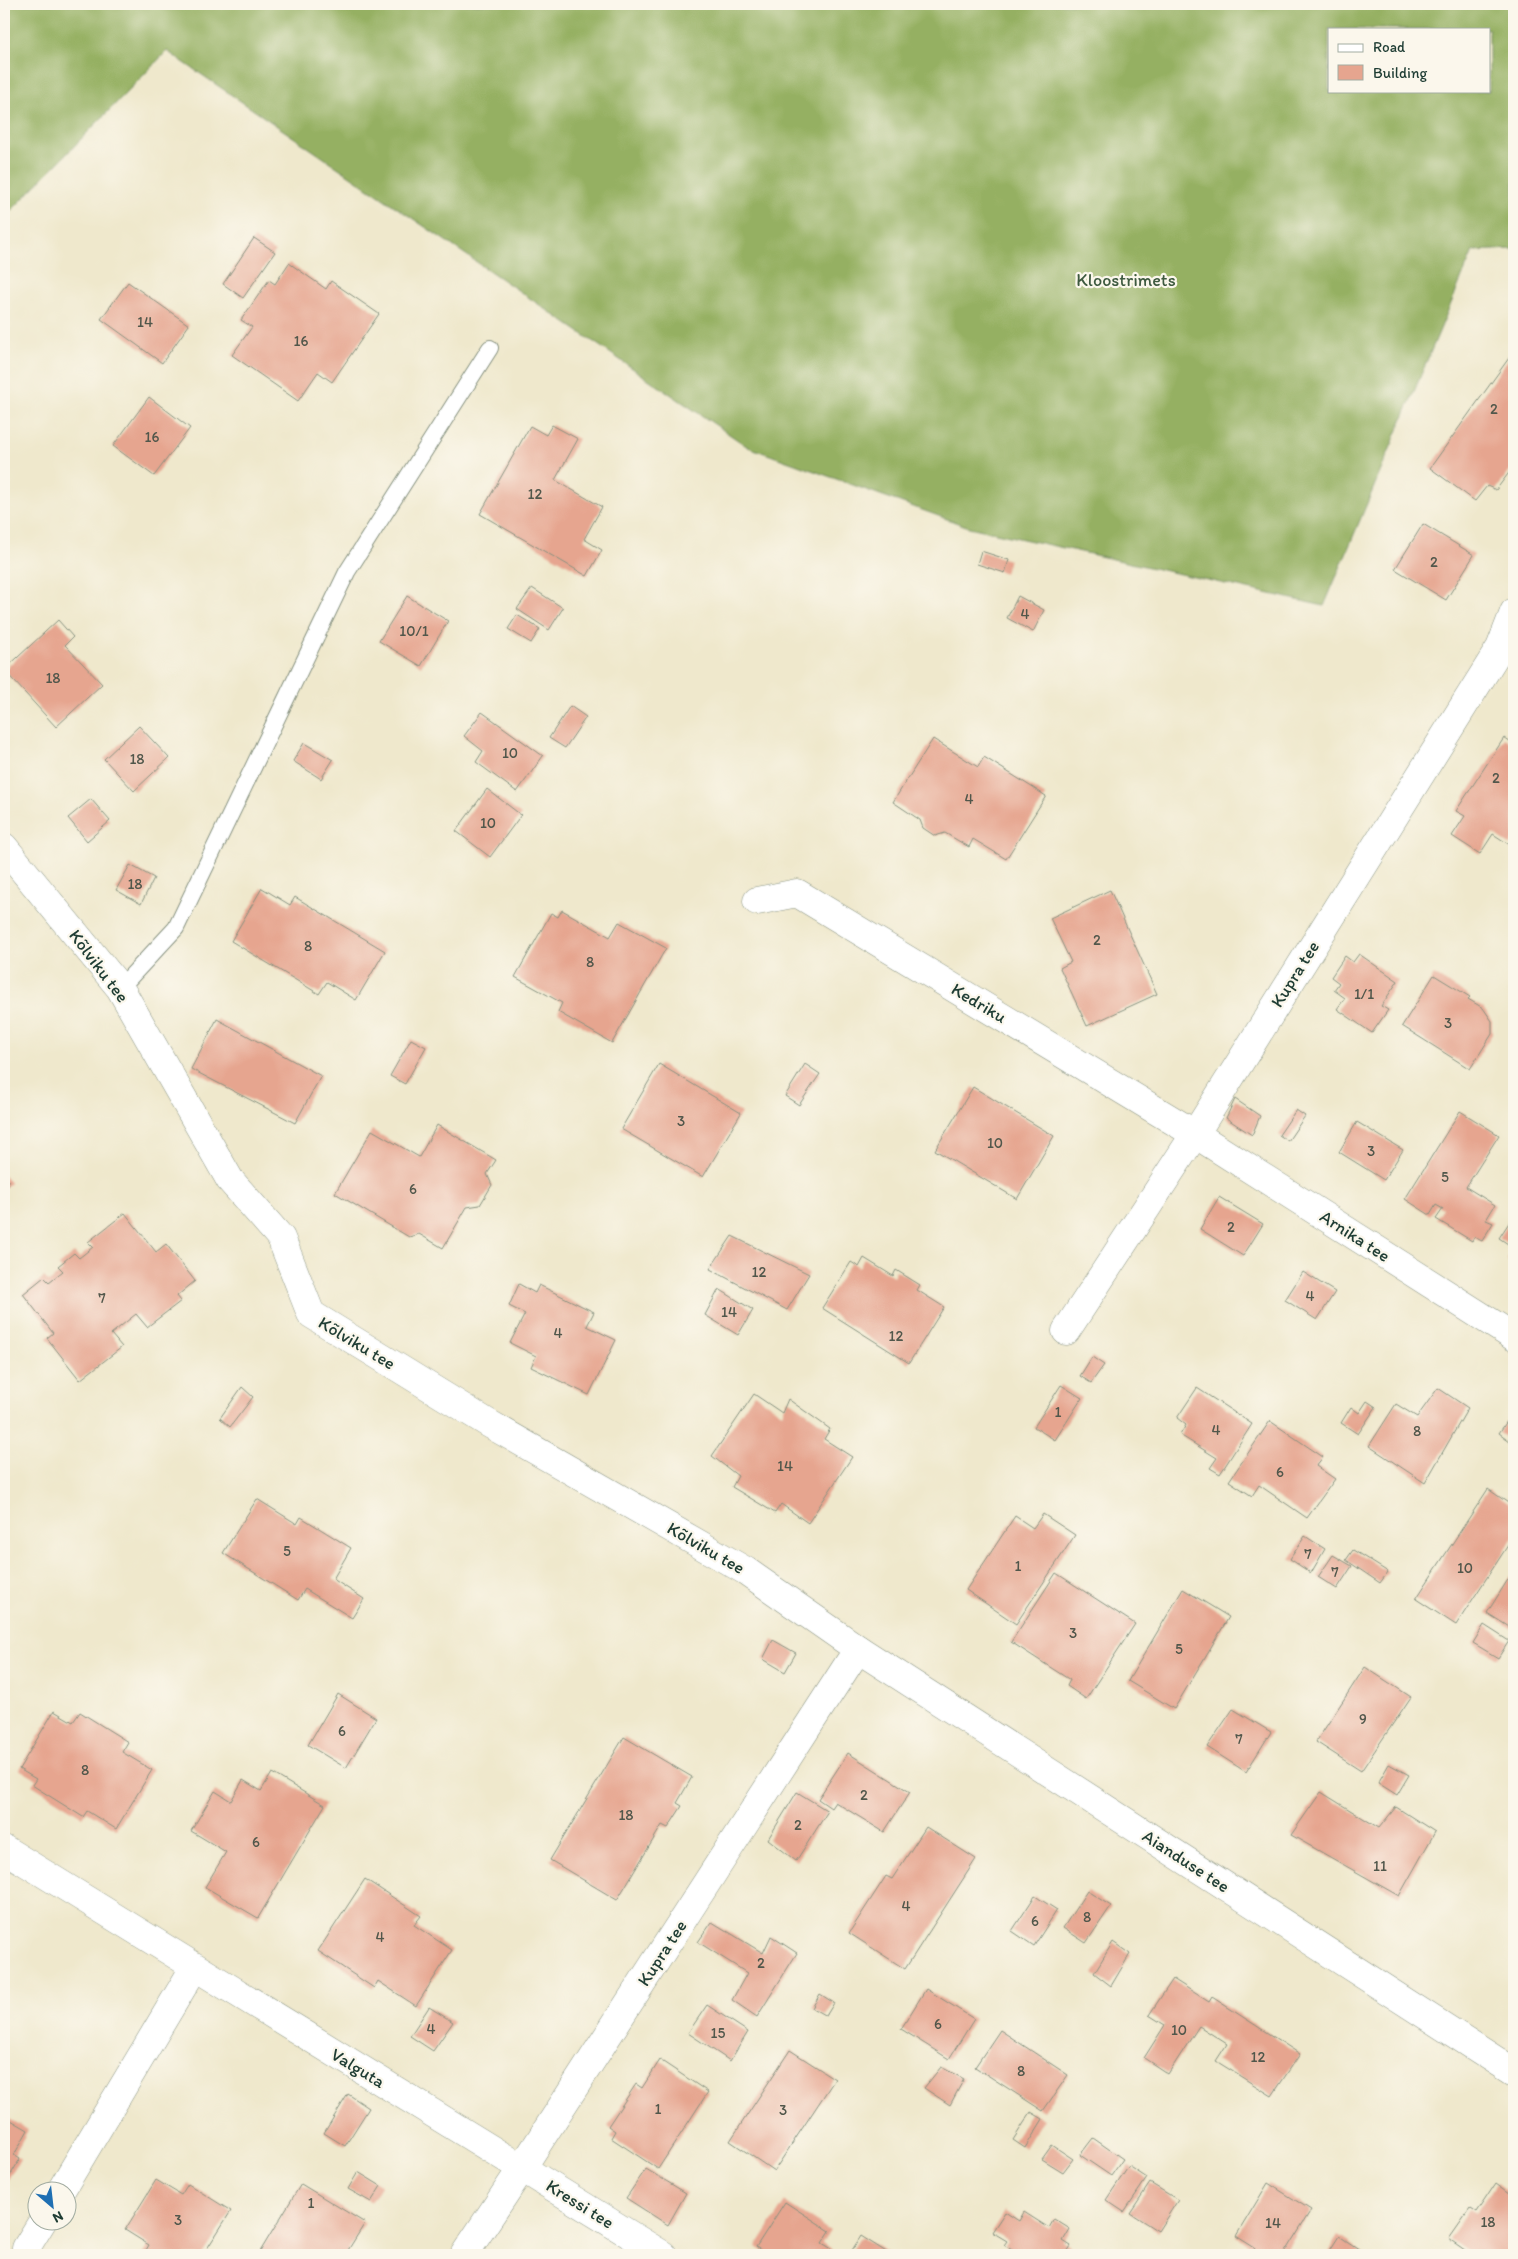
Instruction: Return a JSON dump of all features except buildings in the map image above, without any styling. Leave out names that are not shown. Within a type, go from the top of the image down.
[{"type":"street","name":"Kupra tee","points":[[1066,1331],[1196,1134],[1507,653],[1514,612]]},
{"type":"street","name":"Kõlviku tee","points":[[4,847],[120,988],[230,1180],[280,1238],[310,1314],[488,1423],[746,1571],[858,1649]]},
{"type":"street","name":"Kedriku","points":[[757,901],[797,893],[1196,1134]]},
{"type":"street","name":"Arnika tee","points":[[1196,1134],[1514,1337]]},
{"type":"street","name":"Kupra tee","points":[[464,2255],[858,1649]]},
{"type":"street","name":"Aianduse tee","points":[[858,1649],[1514,2072]]},
{"type":"street","name":"Valguta","points":[[4,1849],[194,1968],[522,2168]]},
{"type":"street","points":[[66,2182],[194,1968]]},
{"type":"street","name":"Kressi tee","points":[[522,2168],[663,2255]]},
{"type":"street","points":[[26,2248],[36,2232]]},
{"type":"lane","points":[[120,988],[176,928],[347,572],[490,348]]},
{"type":"green space","name":"Kloostrimets","points":[[4,4],[1514,4],[1514,249],[1473,251],[1324,606],[969,527],[748,447],[167,51],[4,218]]}]
